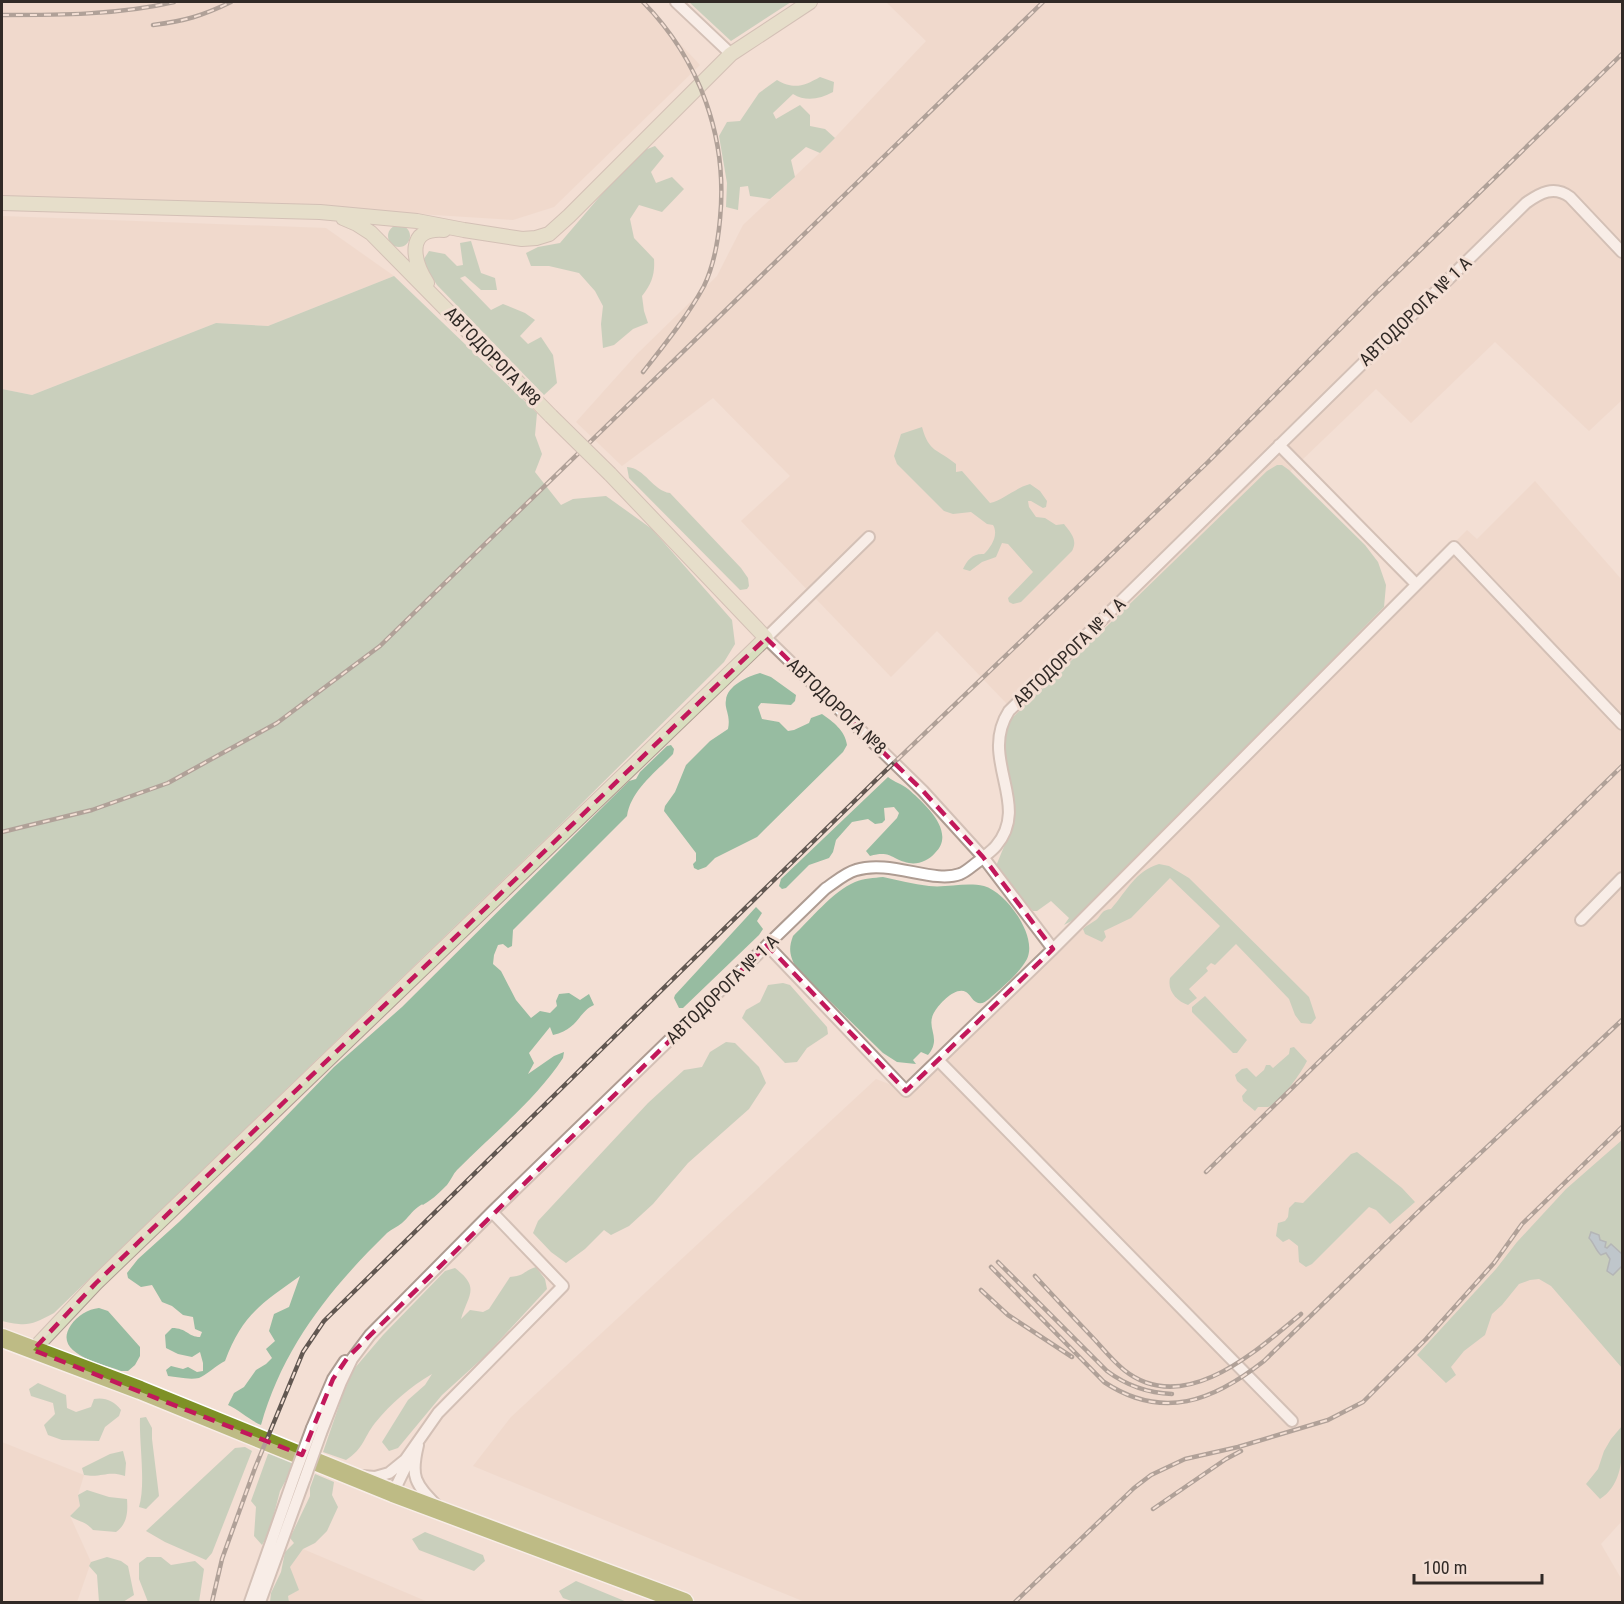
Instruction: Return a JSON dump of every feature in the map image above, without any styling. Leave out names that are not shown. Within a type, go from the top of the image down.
[{"type":"highway","points":[[2,1338],[140,1390],[393,1493],[684,1602]]},
{"type":"street","points":[[676,2],[731,54]]},
{"type":"street","points":[[2,203],[320,212],[402,219],[522,239],[536,238],[549,234],[731,54],[810,2]]},
{"type":"street","name":"АВТОДОРОГА № 1 А","points":[[300,1476],[317,1430],[352,1359],[370,1335],[492,1212],[825,889],[854,870],[883,866],[947,877],[961,874],[995,848],[1003,836],[1009,819],[1009,798],[999,751],[998,734],[1001,722],[1009,711],[1526,203],[1539,194],[1553,190],[1563,192],[1623,252]]},
{"type":"street","name":"АВТОДОРОГА №8","points":[[320,212],[357,224],[367,230],[435,296],[610,474],[766,638],[923,791],[983,857],[1053,949]]},
{"type":"street","points":[[416,244],[414,227],[402,219],[391,222],[383,230],[382,238],[386,249],[402,254],[410,250],[416,244],[422,235],[430,230],[464,230]]},
{"type":"street","name":"АВТОДОРОГА №8","points":[[416,244],[417,264],[435,296]]},
{"type":"street","points":[[1279,445],[1416,584]]},
{"type":"street","points":[[33,1350],[96,1282],[869,537]]},
{"type":"street","points":[[767,945],[906,1091],[1053,949],[1454,548],[1623,724]]},
{"type":"street","points":[[1581,920],[1623,878]]},
{"type":"street","points":[[938,1060],[1292,1421]]},
{"type":"street","points":[[351,1475],[375,1477],[389,1473],[405,1460],[438,1413],[563,1286],[492,1212]]},
{"type":"street","points":[[393,1493],[419,1438]]},
{"type":"street","points":[[419,1438],[413,1465],[418,1485],[441,1511]]},
{"type":"street","points":[[250,1602],[300,1476]]},
{"type":"street","points":[[260,1602],[300,1476]]},
{"type":"highlighted area","points":[[766,638],[923,791],[983,857],[1053,949],[906,1091],[767,945],[348,1357],[333,1379],[302,1455],[33,1350],[96,1283]]},
{"type":"shaded area","points":[[2,2],[641,2],[700,65],[554,207],[513,220],[322,208],[2,197]]},
{"type":"shaded area","points":[[886,2],[1622,2],[1622,400],[1589,431],[1495,342],[1411,423],[1376,389],[1054,698],[1028,726],[937,631],[891,677],[741,521],[790,476],[713,398],[622,466],[576,422],[637,354],[717,276],[743,225],[827,146],[926,41]]},
{"type":"shaded area","points":[[2,216],[326,228],[394,276],[268,326],[216,323],[32,395],[2,389]]},
{"type":"shaded area","points":[[1535,481],[1622,580],[1622,1521],[1601,1544],[1622,1580],[1622,1602],[805,1602],[473,1466],[511,1417],[876,1079],[907,1091],[1467,530],[1477,539]]},
{"type":"shaded area","points":[[2,1442],[84,1475],[78,1495],[80,1506],[70,1516],[91,1562],[77,1602],[2,1602]]},
{"type":"shaded area","points":[[303,1549],[428,1602],[289,1602],[288,1596],[298,1590],[289,1567]]},
{"type":"green space","points":[[689,2],[791,2],[731,41]]},
{"type":"green space","points":[[820,77],[834,82],[833,92],[813,99],[793,94],[773,113],[776,119],[800,105],[810,115],[810,126],[825,129],[835,138],[820,153],[806,147],[791,160],[795,177],[770,199],[750,196],[748,186],[740,187],[738,210],[726,207],[727,183],[719,136],[727,122],[740,121],[759,93],[777,80],[799,86]]},
{"type":"green space","points":[[655,146],[664,156],[651,172],[656,183],[672,177],[684,189],[662,212],[639,205],[630,219],[634,238],[654,259],[652,278],[642,296],[648,323],[633,329],[614,345],[603,348],[601,324],[603,306],[595,291],[579,273],[549,266],[531,266],[526,253],[538,247],[560,243],[637,153]]},
{"type":"green space","points":[[399,225],[407,228],[410,236],[407,244],[399,247],[391,244],[388,236],[391,228]]},
{"type":"green space","points":[[471,241],[481,273],[495,278],[497,290],[481,290],[465,276],[460,278],[491,310],[503,304],[535,320],[520,336],[528,344],[541,337],[553,355],[557,383],[544,395],[437,285],[422,262],[429,251],[445,254],[457,266],[463,265],[460,243]]},
{"type":"green space","points":[[394,276],[537,413],[535,435],[542,454],[535,472],[561,505],[573,499],[606,496],[652,529],[732,620],[735,644],[724,662],[558,827],[54,1313],[29,1324],[2,1321],[2,389],[32,395],[216,323],[268,326]]},
{"type":"green space","points":[[922,427],[931,446],[956,464],[956,472],[962,471],[990,503],[1030,484],[1040,491],[1047,501],[1046,507],[1043,508],[1028,501],[1036,517],[1045,518],[1056,525],[1064,524],[1071,534],[1074,540],[1072,551],[1021,602],[1013,604],[1008,598],[1033,572],[1008,544],[1002,543],[996,557],[982,562],[970,571],[963,569],[971,558],[984,554],[989,548],[995,537],[993,525],[987,524],[971,512],[953,514],[944,511],[897,464],[894,456],[901,434]]},
{"type":"green space","points":[[1277,465],[1282,465],[1289,470],[1365,545],[1378,562],[1386,585],[1384,607],[1079,917],[1064,925],[1069,918],[1051,901],[1037,911],[1033,911],[1000,876],[996,866],[1012,827],[1002,743],[1011,719],[1267,471]]},
{"type":"green space","points":[[627,467],[639,471],[659,488],[670,493],[741,568],[748,578],[747,589],[740,590],[629,478]]},
{"type":"green space","points":[[760,673],[771,677],[796,695],[791,705],[761,703],[758,707],[762,719],[779,722],[788,731],[809,723],[811,718],[822,714],[841,731],[847,745],[843,752],[757,837],[715,858],[706,867],[698,870],[693,864],[696,861],[696,853],[664,811],[665,806],[675,792],[686,765],[710,741],[728,729],[726,703],[730,690],[744,679]]},
{"type":"green space","points":[[671,745],[674,749],[673,754],[633,798],[627,816],[513,930],[512,946],[508,948],[503,944],[498,945],[494,955],[493,964],[501,971],[516,1000],[531,1018],[540,1011],[550,1013],[557,1006],[556,1001],[559,994],[569,993],[580,1000],[589,994],[594,1005],[562,1032],[553,1035],[550,1027],[529,1053],[534,1063],[528,1074],[554,1056],[564,1052],[563,1058],[552,1074],[527,1103],[457,1170],[447,1185],[387,1233],[346,1276],[311,1321],[296,1345],[270,1397],[261,1425],[228,1405],[234,1393],[244,1387],[256,1370],[272,1358],[266,1349],[275,1341],[269,1331],[274,1314],[289,1307],[300,1276],[264,1303],[246,1321],[225,1361],[199,1378],[168,1376],[166,1370],[171,1366],[183,1369],[188,1367],[197,1372],[203,1371],[203,1363],[200,1352],[192,1357],[166,1348],[165,1335],[172,1328],[181,1329],[196,1337],[200,1337],[202,1332],[195,1329],[193,1317],[183,1315],[172,1306],[162,1302],[152,1285],[141,1287],[128,1278],[127,1273],[138,1259],[259,1144],[334,1067],[402,1007],[629,781],[636,779],[640,772],[667,746]]},
{"type":"green space","points":[[888,777],[908,789],[936,818],[942,836],[941,845],[935,853],[930,858],[916,863],[903,862],[883,854],[870,856],[866,851],[899,813],[894,807],[884,808],[885,820],[882,823],[875,824],[868,819],[852,822],[836,840],[829,858],[809,865],[786,888],[782,889],[779,886],[781,879]]},
{"type":"green space","points":[[1159,864],[1169,866],[1189,878],[1309,997],[1316,1018],[1311,1024],[1301,1023],[1289,999],[1236,944],[1215,965],[1211,963],[1206,968],[1208,971],[1189,989],[1197,998],[1188,1005],[1177,998],[1171,991],[1170,978],[1220,926],[1170,878],[1131,918],[1104,931],[1106,937],[1102,942],[1085,934],[1083,929],[1103,912],[1111,909],[1137,877]]},
{"type":"green space","points":[[883,877],[929,886],[984,886],[993,890],[1010,906],[1024,927],[1028,939],[1029,950],[1024,965],[989,999],[978,1003],[967,993],[958,991],[941,1004],[932,1017],[934,1043],[932,1049],[928,1055],[921,1052],[913,1060],[916,1064],[897,1062],[883,1053],[796,968],[790,952],[793,936],[838,892],[858,881]]},
{"type":"green space","points":[[756,907],[762,913],[757,921],[763,929],[759,935],[683,1008],[679,1008],[674,998],[675,995]]},
{"type":"green space","points":[[783,983],[790,985],[827,1027],[828,1034],[807,1048],[797,1062],[785,1063],[742,1018],[746,1010],[760,1002],[768,985]]},
{"type":"green space","points":[[1205,996],[1247,1040],[1237,1053],[1233,1053],[1192,1012],[1192,1007]]},
{"type":"green space","points":[[726,1042],[735,1043],[759,1067],[766,1083],[749,1109],[688,1163],[653,1204],[629,1226],[611,1235],[604,1230],[585,1249],[566,1263],[551,1252],[533,1233],[538,1221],[648,1103],[684,1070],[702,1067],[710,1052]]},
{"type":"green space","points":[[1294,1047],[1307,1061],[1304,1066],[1279,1099],[1268,1107],[1258,1107],[1255,1111],[1243,1101],[1242,1096],[1247,1090],[1237,1081],[1235,1075],[1247,1068],[1256,1077],[1266,1065],[1273,1068],[1289,1054],[1290,1048]]},
{"type":"green space","points":[[1622,1140],[1622,1368],[1551,1286],[1539,1279],[1519,1284],[1492,1314],[1485,1335],[1464,1351],[1451,1367],[1456,1375],[1446,1383],[1417,1355],[1566,1189]]},
{"type":"green space","points":[[1357,1152],[1402,1188],[1415,1202],[1390,1224],[1376,1210],[1369,1207],[1312,1264],[1306,1267],[1299,1262],[1298,1246],[1289,1239],[1283,1242],[1276,1236],[1278,1223],[1285,1221],[1289,1208],[1295,1202],[1303,1203],[1351,1154]]},
{"type":"green space","points":[[536,1267],[545,1279],[547,1289],[485,1356],[442,1395],[398,1448],[389,1451],[382,1442],[408,1400],[425,1385],[432,1374],[388,1409],[375,1423],[360,1447],[346,1460],[323,1452],[354,1369],[383,1335],[445,1271],[455,1268],[468,1281],[470,1287],[469,1298],[461,1319],[470,1310],[483,1312],[489,1309],[510,1277],[519,1276]]},
{"type":"green space","points":[[99,1308],[108,1311],[140,1347],[140,1356],[128,1371],[121,1371],[92,1361],[73,1350],[68,1343],[67,1335],[73,1322],[87,1311]]},
{"type":"green space","points":[[38,1383],[66,1395],[67,1408],[76,1412],[91,1407],[94,1399],[102,1399],[109,1400],[121,1410],[119,1416],[105,1427],[99,1441],[62,1440],[48,1435],[44,1425],[55,1414],[53,1403],[31,1396],[29,1389]]},
{"type":"green space","points":[[146,1417],[152,1428],[159,1496],[146,1509],[139,1507],[142,1476],[140,1418]]},
{"type":"green space","points":[[1622,1426],[1622,1456],[1618,1476],[1608,1493],[1600,1499],[1586,1484],[1598,1469],[1611,1439]]},
{"type":"green space","points":[[245,1447],[252,1451],[212,1553],[206,1560],[146,1531],[235,1448]]},
{"type":"green space","points":[[277,1450],[290,1455],[292,1463],[280,1491],[269,1533],[262,1545],[254,1536],[256,1507],[251,1501],[268,1454]]},
{"type":"green space","points":[[123,1451],[126,1463],[125,1476],[84,1475],[82,1468],[110,1454]]},
{"type":"green space","points":[[315,1474],[334,1482],[332,1495],[338,1507],[327,1531],[315,1543],[303,1549],[290,1567],[299,1590],[288,1596],[289,1602],[270,1602],[271,1593],[281,1572],[285,1552],[294,1543],[290,1538],[310,1496]]},
{"type":"green space","points":[[87,1490],[109,1497],[127,1499],[126,1518],[116,1532],[93,1530],[70,1516],[80,1506],[78,1495]]},
{"type":"green space","points":[[425,1532],[483,1555],[485,1561],[474,1571],[419,1550],[412,1539]]},
{"type":"green space","points":[[107,1557],[121,1561],[128,1566],[134,1595],[123,1602],[99,1602],[97,1575],[89,1566],[91,1562]]},
{"type":"green space","points":[[147,1557],[161,1557],[171,1565],[195,1561],[204,1569],[199,1602],[148,1602],[139,1579],[139,1563]]},
{"type":"green space","points":[[576,1581],[627,1602],[574,1602],[563,1598],[559,1591]]},
{"type":"water","points":[[1591,1232],[1599,1235],[1600,1240],[1606,1242],[1605,1247],[1611,1244],[1622,1254],[1622,1266],[1613,1275],[1607,1271],[1610,1259],[1606,1253],[1601,1255],[1598,1251],[1589,1238]]},
{"type":"railway","points":[[2,15],[110,12],[174,2]]},
{"type":"railway","points":[[153,25],[193,17],[231,2]]},
{"type":"railway","points":[[643,2],[663,25],[695,75],[714,130],[721,189],[718,236],[713,262],[704,286],[683,319],[643,372]]},
{"type":"railway","points":[[2,832],[92,810],[168,783],[277,723],[380,646],[1043,2]]},
{"type":"railway","points":[[212,1602],[222,1559],[255,1468],[303,1352],[324,1321],[877,779],[1208,462],[1374,295],[1622,54]]},
{"type":"railway","points":[[1206,1172],[1622,766]]},
{"type":"railway","points":[[991,1267],[1104,1382],[1126,1394],[1147,1401],[1167,1403],[1207,1396],[1226,1387],[1264,1361],[1422,1208],[1622,1020]]},
{"type":"railway","points":[[1015,1602],[1134,1488],[1151,1475],[1185,1459],[1238,1447],[1328,1420],[1363,1402],[1426,1339],[1494,1263],[1522,1224],[1622,1127]]},
{"type":"railway","points":[[998,1262],[1107,1371],[1138,1388],[1172,1394]]},
{"type":"railway","points":[[1035,1276],[1124,1370],[1147,1383],[1171,1387],[1195,1383],[1218,1374],[1241,1361],[1301,1314]]},
{"type":"railway","points":[[981,1290],[1008,1315],[1072,1357]]},
{"type":"railway","points":[[1153,1509],[1241,1451]]}]
